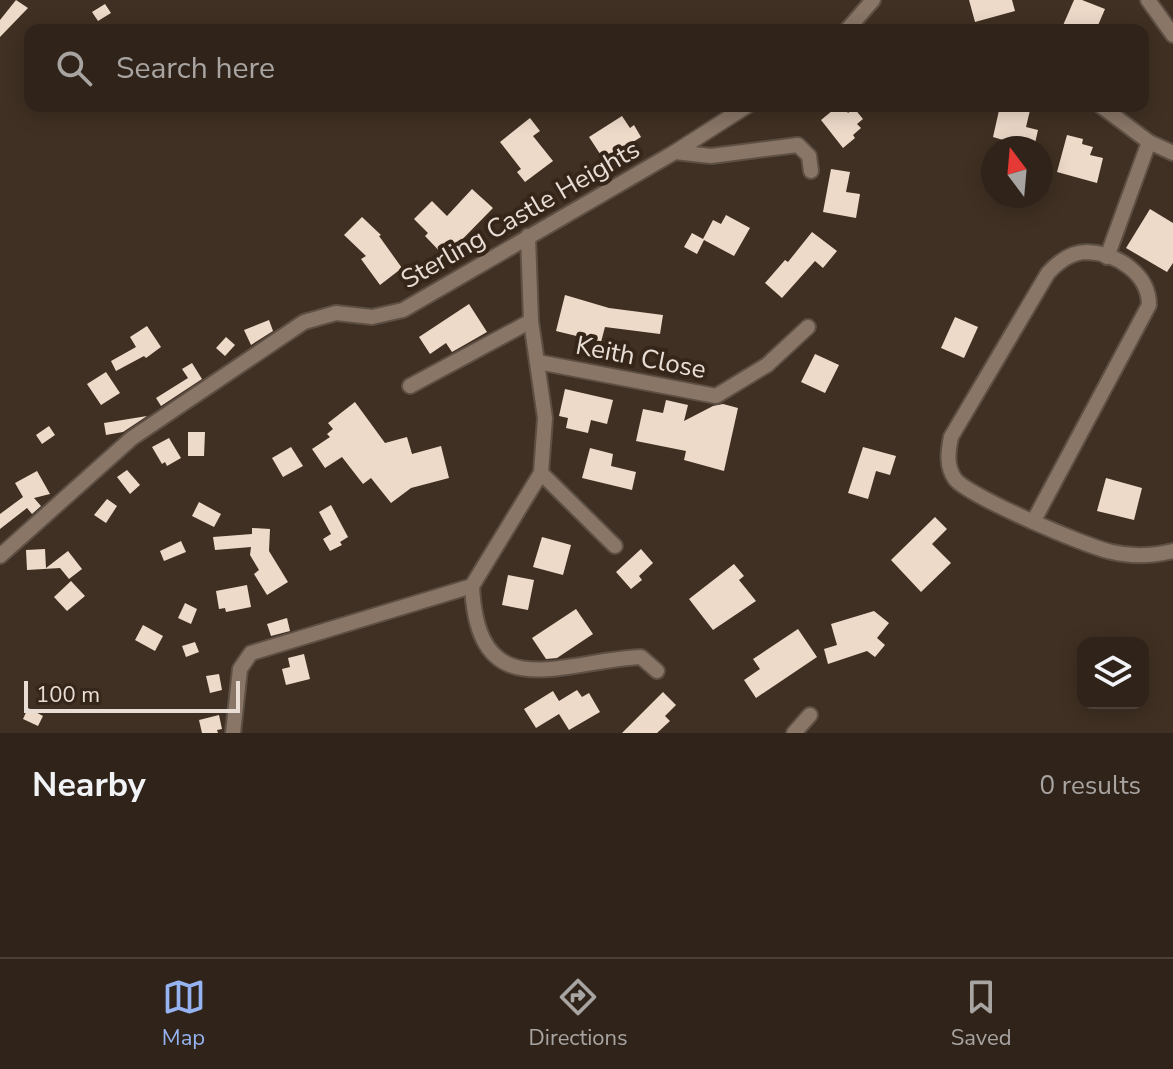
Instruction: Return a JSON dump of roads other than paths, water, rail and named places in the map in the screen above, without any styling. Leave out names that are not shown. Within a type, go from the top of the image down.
[{"type":"street","points":[[852,24],[873,0]]},
{"type":"street","points":[[1148,0],[1173,35]]},
{"type":"street","name":"Sterling Castle Heights","points":[[0,556],[132,438],[304,322],[336,313],[372,317],[403,310],[675,152],[738,112]]},
{"type":"street","points":[[1109,112],[1149,142],[1173,153]]},
{"type":"street","points":[[1107,257],[1149,142]]},
{"type":"street","points":[[675,152],[711,156],[798,145],[809,156],[811,171]]},
{"type":"street","points":[[528,236],[531,321],[545,418],[541,473],[472,586],[473,612],[484,644],[504,664],[536,670],[641,657],[657,671]]},
{"type":"street","points":[[1033,522],[1149,305],[1147,286],[1141,276],[1107,257],[1088,252],[1056,264],[951,437],[949,466],[962,486],[1033,522],[1108,552],[1134,556],[1173,551]]},
{"type":"street","points":[[410,386],[531,321]]},
{"type":"street","name":"Keith Close","points":[[538,362],[716,396],[767,365],[808,327]]},
{"type":"street","points":[[541,473],[615,546]]},
{"type":"street","points":[[233,733],[240,669],[251,653],[472,586]]},
{"type":"street","points":[[794,733],[810,715]]}]
